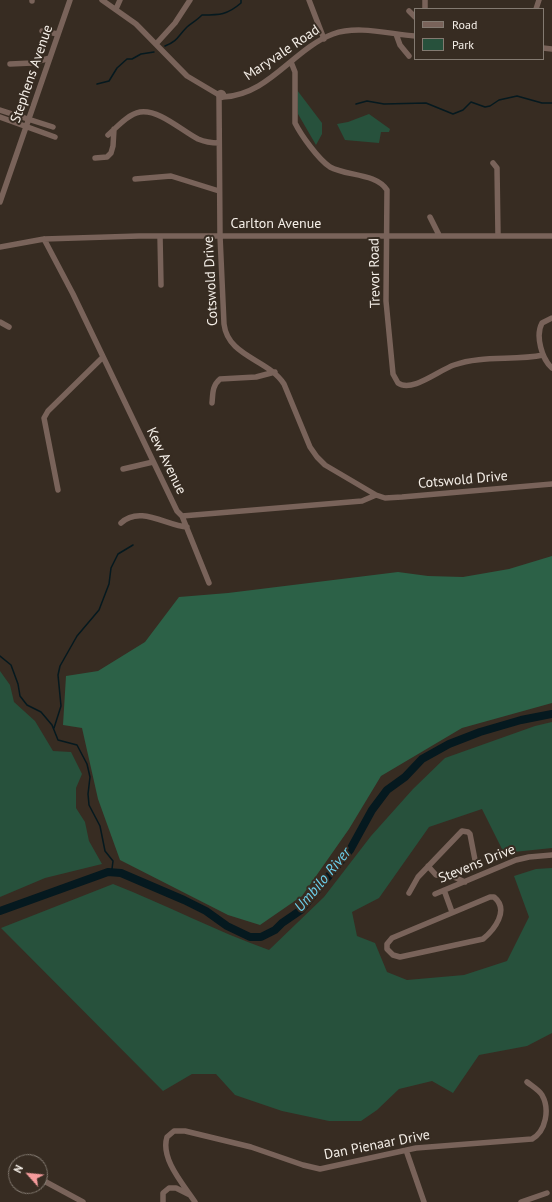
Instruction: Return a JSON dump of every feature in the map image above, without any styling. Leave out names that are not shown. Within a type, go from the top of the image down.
[{"type":"street","name":"Stephens Avenue","points":[[0,202],[70,0]]},
{"type":"street","name":"Maryvale Road","points":[[102,0],[136,24],[179,69],[221,96],[256,88],[332,34],[351,31],[414,36]]},
{"type":"street","points":[[116,9],[120,0]]},
{"type":"street","points":[[156,44],[175,23],[190,0]]},
{"type":"street","points":[[309,0],[324,39]]},
{"type":"street","points":[[42,31],[58,34]]},
{"type":"street","points":[[396,34],[400,45],[409,56]]},
{"type":"street","points":[[10,64],[32,63],[50,58]]},
{"type":"street","name":"Trevor Road","points":[[291,62],[295,72],[295,123],[298,130],[321,159],[332,168],[376,181],[384,185],[387,190],[386,301],[393,374],[398,384],[405,387],[411,386],[440,370],[461,362],[543,355]]},
{"type":"street","name":"Cotswold Drive","points":[[221,96],[219,109],[219,191],[224,324],[226,335],[241,352],[275,372],[284,384],[310,447],[317,457],[325,465],[376,495],[402,497],[552,484]]},
{"type":"street","points":[[0,110],[53,127]]},
{"type":"street","points":[[108,135],[132,115],[140,112],[146,112],[170,122],[198,139],[219,143]]},
{"type":"street","points":[[0,117],[55,137]]},
{"type":"street","points":[[95,158],[110,155],[113,146],[114,129]]},
{"type":"street","points":[[493,163],[497,168],[498,176],[498,235]]},
{"type":"street","points":[[135,179],[171,176],[219,191]]},
{"type":"street","points":[[430,217],[439,235]]},
{"type":"street","points":[[160,236],[161,285]]},
{"type":"street","name":"Carlton Avenue","points":[[0,247],[44,239],[160,236],[552,236]]},
{"type":"street","name":"Kew Avenue","points":[[44,239],[177,511],[182,516],[362,501],[376,495]]},
{"type":"street","points":[[552,318],[542,323],[540,327],[543,355],[547,364],[552,368]]},
{"type":"street","points":[[0,322],[9,327]]},
{"type":"street","points":[[58,490],[44,418],[48,411],[103,358]]},
{"type":"street","points":[[212,403],[214,385],[220,379],[256,377],[275,372]]},
{"type":"street","points":[[123,470],[153,462]]},
{"type":"street","points":[[121,523],[128,518],[143,516],[170,522],[176,526],[187,527]]},
{"type":"street","points":[[182,516],[209,583]]},
{"type":"street","points":[[409,893],[414,881],[462,831],[470,834],[475,860]]},
{"type":"street","name":"Stevens Drive","points":[[435,894],[523,858],[552,855]]},
{"type":"street","points":[[428,866],[439,877],[454,877],[465,882]]},
{"type":"street","points":[[444,890],[452,912]]},
{"type":"street","points":[[490,897],[497,899],[500,906],[497,924],[488,935],[476,942],[400,957],[393,955],[387,948],[387,944],[392,938],[452,912],[490,897]]},
{"type":"street","name":"Dan Pienaar Drive","points":[[195,1202],[174,1169],[166,1150],[165,1143],[167,1137],[174,1131],[185,1131],[251,1147],[320,1169],[406,1150],[448,1144],[525,1140],[537,1136],[544,1125],[546,1117],[545,1103],[542,1095],[527,1082]]},
{"type":"street","points":[[406,1150],[424,1202]]},
{"type":"street","points":[[48,1183],[83,1202]]},
{"type":"street","points":[[163,1202],[163,1193],[169,1188],[176,1188],[190,1195]]},
{"type":"street","points":[[522,1202],[547,1193]]},
{"type":"green space","points":[[297,90],[322,123],[322,134],[316,145],[298,114]]},
{"type":"green space","points":[[369,114],[390,129],[389,132],[381,132],[379,143],[345,140],[337,124],[348,122]]},
{"type":"green space","points":[[552,556],[552,703],[462,728],[381,776],[349,829],[302,896],[260,925],[228,915],[120,860],[98,799],[82,728],[63,725],[66,676],[98,671],[145,642],[179,597],[228,593],[398,572],[428,576],[463,577],[509,569]]},
{"type":"green space","points":[[0,671],[10,685],[14,702],[35,721],[53,751],[71,752],[82,774],[76,788],[76,808],[85,822],[89,841],[102,864],[45,878],[0,897]]},
{"type":"green space","points":[[552,722],[552,848],[504,853],[482,809],[429,827],[379,898],[352,912],[357,936],[375,943],[387,972],[407,980],[464,975],[507,961],[529,917],[514,876],[536,869],[552,868],[552,1033],[527,1046],[479,1055],[453,1093],[432,1081],[399,1089],[377,1110],[361,1121],[329,1121],[282,1111],[235,1095],[216,1074],[192,1074],[163,1091],[1,928],[113,884],[230,935],[269,950],[324,897],[371,836],[413,789],[445,758],[535,726]]},
{"type":"waterway","points":[[165,46],[175,40],[187,27],[202,15],[227,12],[241,3],[241,0]]},
{"type":"waterway","points":[[97,84],[109,81],[117,68],[127,59],[132,59],[141,54],[154,52]]},
{"type":"waterway","points":[[356,104],[367,101],[384,104],[426,103],[453,114],[463,110],[471,102],[485,107],[490,106],[499,100],[517,96],[542,103],[552,103]]},
{"type":"waterway","points":[[54,728],[61,706],[58,675],[60,666],[77,636],[99,610],[109,584],[111,568],[118,554],[133,545]]},
{"type":"waterway","points":[[0,656],[11,665],[18,684],[20,696],[27,705],[41,712],[52,725],[58,740],[77,745],[87,764],[90,777],[88,794],[89,805],[100,826],[105,851],[113,861],[112,869],[114,872]]},
{"type":"waterway","name":"Umbilo River","points":[[0,911],[108,872],[121,873],[184,900],[206,911],[227,926],[250,937],[261,937],[275,930],[282,923],[301,910],[350,850],[372,810],[387,790],[405,777],[422,759],[449,744],[480,732],[521,720],[552,714]]}]
